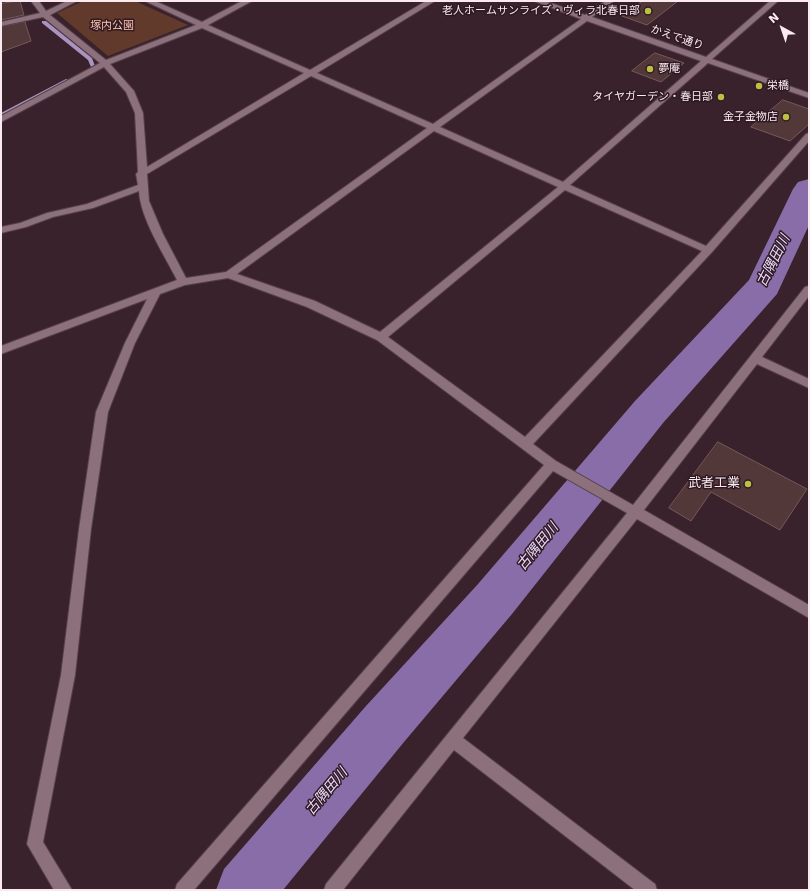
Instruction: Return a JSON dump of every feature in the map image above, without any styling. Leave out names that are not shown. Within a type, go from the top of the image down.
[{"type":"street","points":[[35,1],[45,14],[56,24],[106,63],[130,91],[139,113],[141,174],[144,201],[158,234],[183,282]]},
{"type":"street","points":[[1,24],[45,14],[73,1]]},
{"type":"street","points":[[149,1],[708,250]]},
{"type":"street","points":[[1,119],[106,63],[202,25],[248,1]]},
{"type":"street","points":[[141,174],[431,1]]},
{"type":"street","name":"かえで通り","points":[[538,1],[809,96]]},
{"type":"street","points":[[1,350],[183,282],[229,275],[610,1]]},
{"type":"street","points":[[381,337],[564,186],[774,1]]},
{"type":"street","points":[[525,445],[708,250],[809,136]]},
{"type":"street","points":[[1,230],[23,225],[50,215],[90,206],[142,187]]},
{"type":"street","points":[[229,275],[311,304],[381,337],[552,464],[809,612]]},
{"type":"street","points":[[332,890],[635,512],[809,289]]},
{"type":"street","points":[[64,890],[35,844],[68,675],[84,529],[102,412],[130,343],[156,292]]},
{"type":"street","points":[[755,358],[809,384]]},
{"type":"street","points":[[183,890],[552,464]]},
{"type":"street","points":[[452,739],[649,890]]},
{"type":"green space","name":"塚内公園","points":[[83,1],[135,1],[188,25],[108,56],[57,13]]},
{"type":"building","points":[[20,1],[24,15],[1,20],[1,4]]},
{"type":"building","name":"老人ホームサンライズ・ヴィラ北春日部","points":[[643,1],[678,1],[647,25],[622,16]]},
{"type":"building","points":[[25,22],[31,41],[1,52],[1,27]]},
{"type":"building","points":[[655,53],[684,63],[661,82],[632,71]]},
{"type":"building","name":"金子金物店","points":[[783,100],[809,109],[809,124],[790,141],[751,127]]},
{"type":"building","name":"武者工業","points":[[718,442],[807,489],[780,530],[711,492],[691,521],[669,508]]},
{"type":"waterway","points":[[44,22],[90,59],[93,66]]},
{"type":"waterway","points":[[1,115],[68,80]]},
{"type":"waterway","name":"古隅田川","points":[[245,890],[385,724],[495,599],[649,412],[764,286],[809,189]]},
{"type":"place","name":"老人ホームサンライズ・ヴィラ北春日部","points":[[648,11]]},
{"type":"place","name":"夢庵","points":[[650,69]]},
{"type":"place","name":"栄橋","points":[[759,86]]},
{"type":"place","name":"タイヤガーデン・春日部","points":[[721,97]]},
{"type":"place","name":"金子金物店","points":[[786,117]]},
{"type":"place","name":"武者工業","points":[[748,484]]}]
